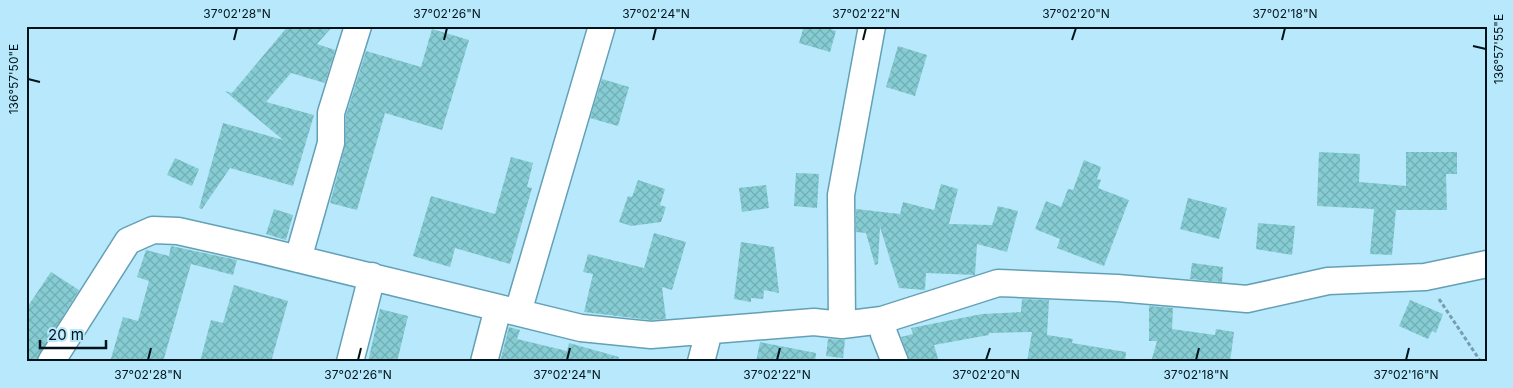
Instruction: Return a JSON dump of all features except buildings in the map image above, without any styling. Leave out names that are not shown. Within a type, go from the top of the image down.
[{"type":"street","points":[[298,259],[331,143],[331,112],[358,26]]},
{"type":"street","points":[[484,362],[508,310],[602,26]]},
{"type":"street","points":[[842,325],[841,195],[872,26]]},
{"type":"street","points":[[51,362],[128,241],[153,230],[178,231],[372,276],[581,328],[651,335],[814,322],[842,325],[882,320],[998,283],[1117,288],[1247,299],[1328,281],[1425,277],[1487,264]]},
{"type":"street","points":[[350,362],[372,276]]},
{"type":"street","points":[[882,320],[884,334],[895,362]]},
{"type":"street","points":[[701,362],[709,331]]},
{"type":"path","points":[[1425,277],[1481,362]]}]
